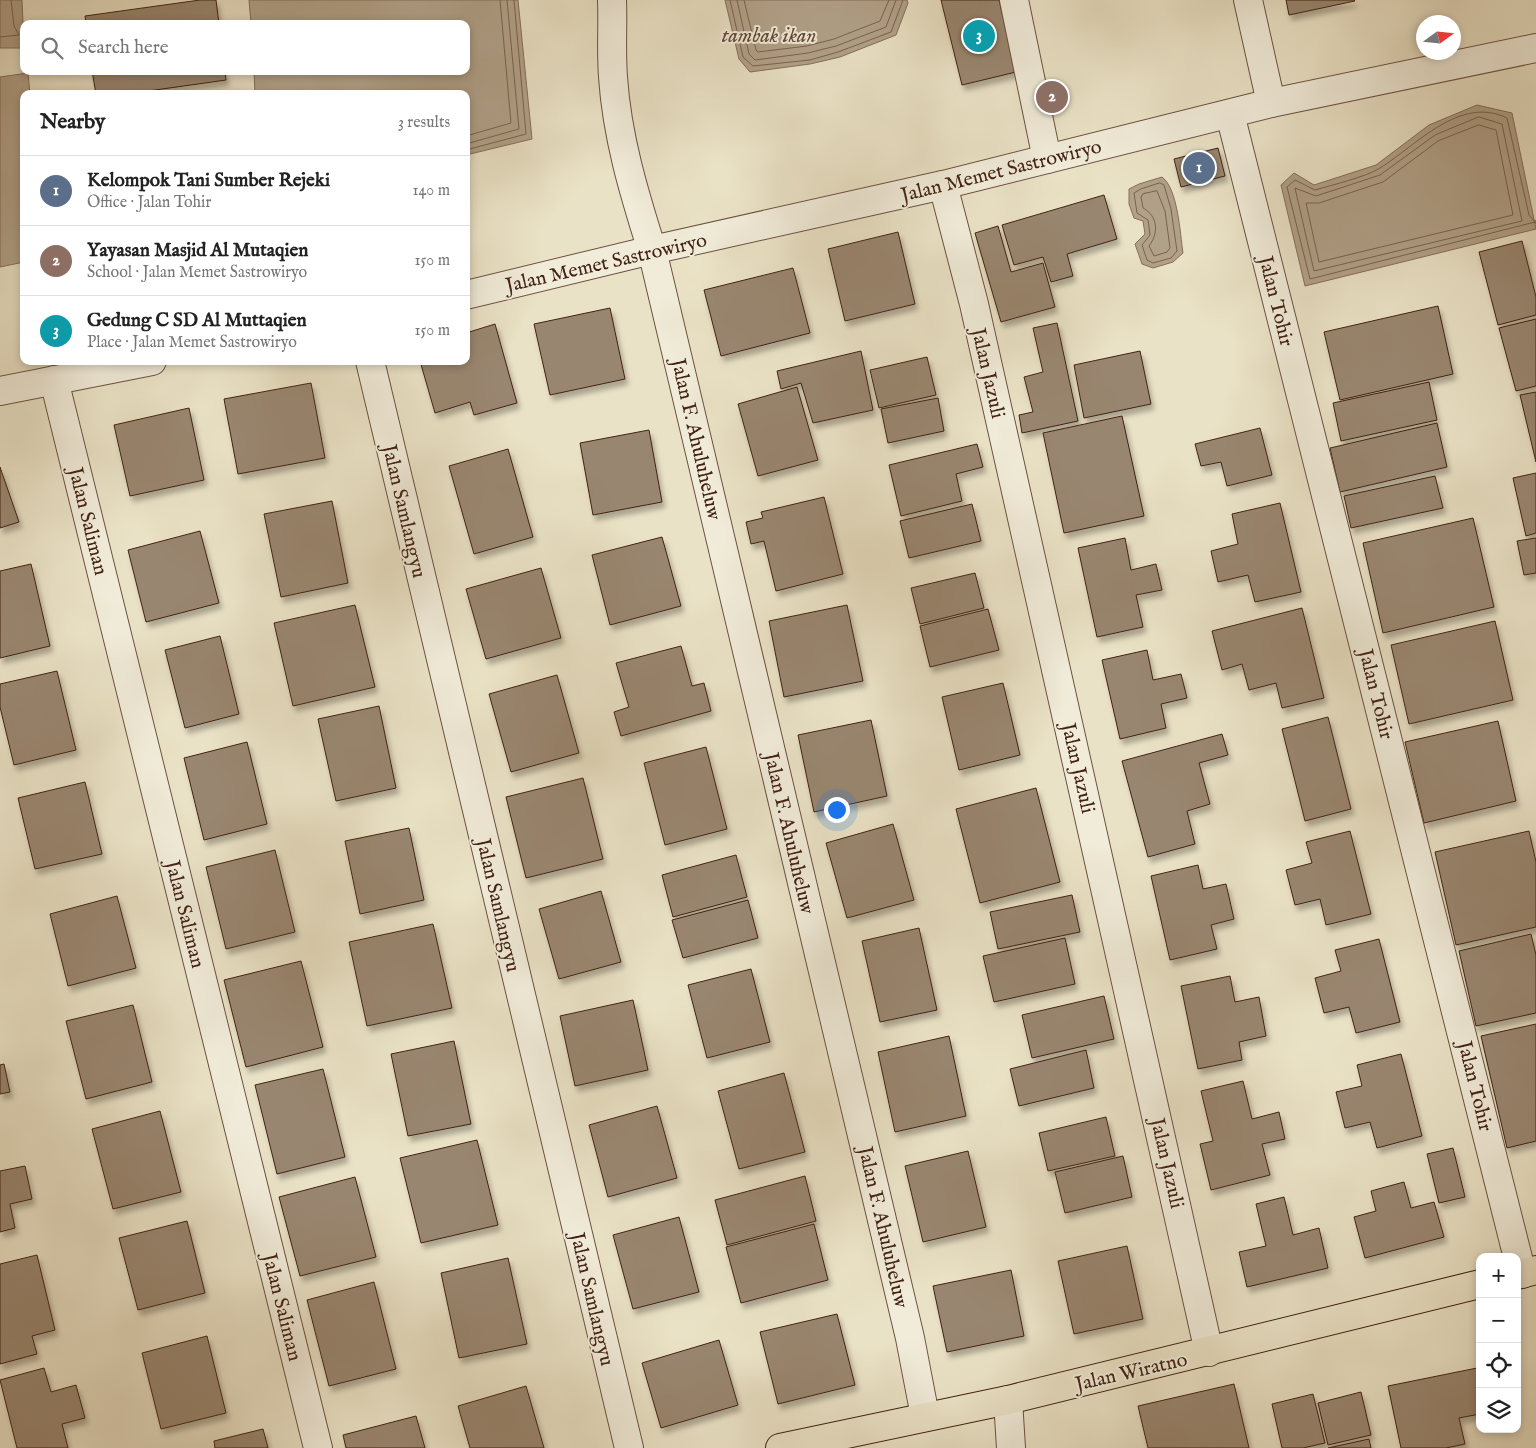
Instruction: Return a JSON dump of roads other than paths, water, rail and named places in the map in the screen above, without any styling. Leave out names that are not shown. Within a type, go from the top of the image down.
[{"type":"main road","name":"Jalan Wiratno","points":[[780,1448],[1008,1400],[1476,1285]]},
{"type":"street","name":"Jalan F. Ahuluheluw","points":[[612,0],[613,77],[631,186],[652,250],[910,1338],[925,1416]]},
{"type":"street","points":[[1014,0],[1047,159]]},
{"type":"street","points":[[1248,0],[1272,103]]},
{"type":"street","name":"Jalan Memet Sastrowiryo","points":[[470,294],[652,250],[943,185],[1272,103],[1535,54]]},
{"type":"street","name":"Jalan Tohir","points":[[1230,114],[1525,1273]]},
{"type":"street","name":"Jalan Jazuli","points":[[943,185],[980,333],[1209,1352]]},
{"type":"street","points":[[0,391],[131,365]]},
{"type":"street","name":"Jalan Samlangyu","points":[[371,365],[628,1448]]},
{"type":"street","name":"Jalan Saliman","points":[[54,380],[318,1448]]},
{"type":"street","points":[[1008,1400],[1011,1448]]},
{"type":"water","points":[[0,0],[22,0],[23,20],[20,20],[20,48],[0,48]]},
{"type":"water","points":[[249,0],[518,0],[532,139],[470,154],[470,90],[255,90],[254,75],[470,75],[470,20],[251,20]]},
{"type":"water","name":"tambak ikan","points":[[725,0],[907,0],[908,3],[896,35],[840,57],[810,64],[750,72],[739,59]]},
{"type":"water","points":[[28,75],[30,90],[20,90],[20,263],[0,267],[0,77]]},
{"type":"water","points":[[1477,105],[1512,113],[1536,229],[1305,286],[1281,185],[1294,173],[1314,185],[1376,165],[1429,125]]},
{"type":"water","points":[[1162,177],[1172,191],[1175,201],[1183,253],[1173,262],[1153,268],[1142,264],[1135,244],[1145,234],[1143,221],[1134,218],[1129,204],[1129,189]]},
{"type":"place","name":"Gedung C SD Al Muttaqien","points":[[979,36]]},
{"type":"place","name":"Yayasan Masjid Al Mutaqien","points":[[1052,97]]},
{"type":"place","name":"Kelompok Tani Sumber Rejeki","points":[[1199,168]]}]
